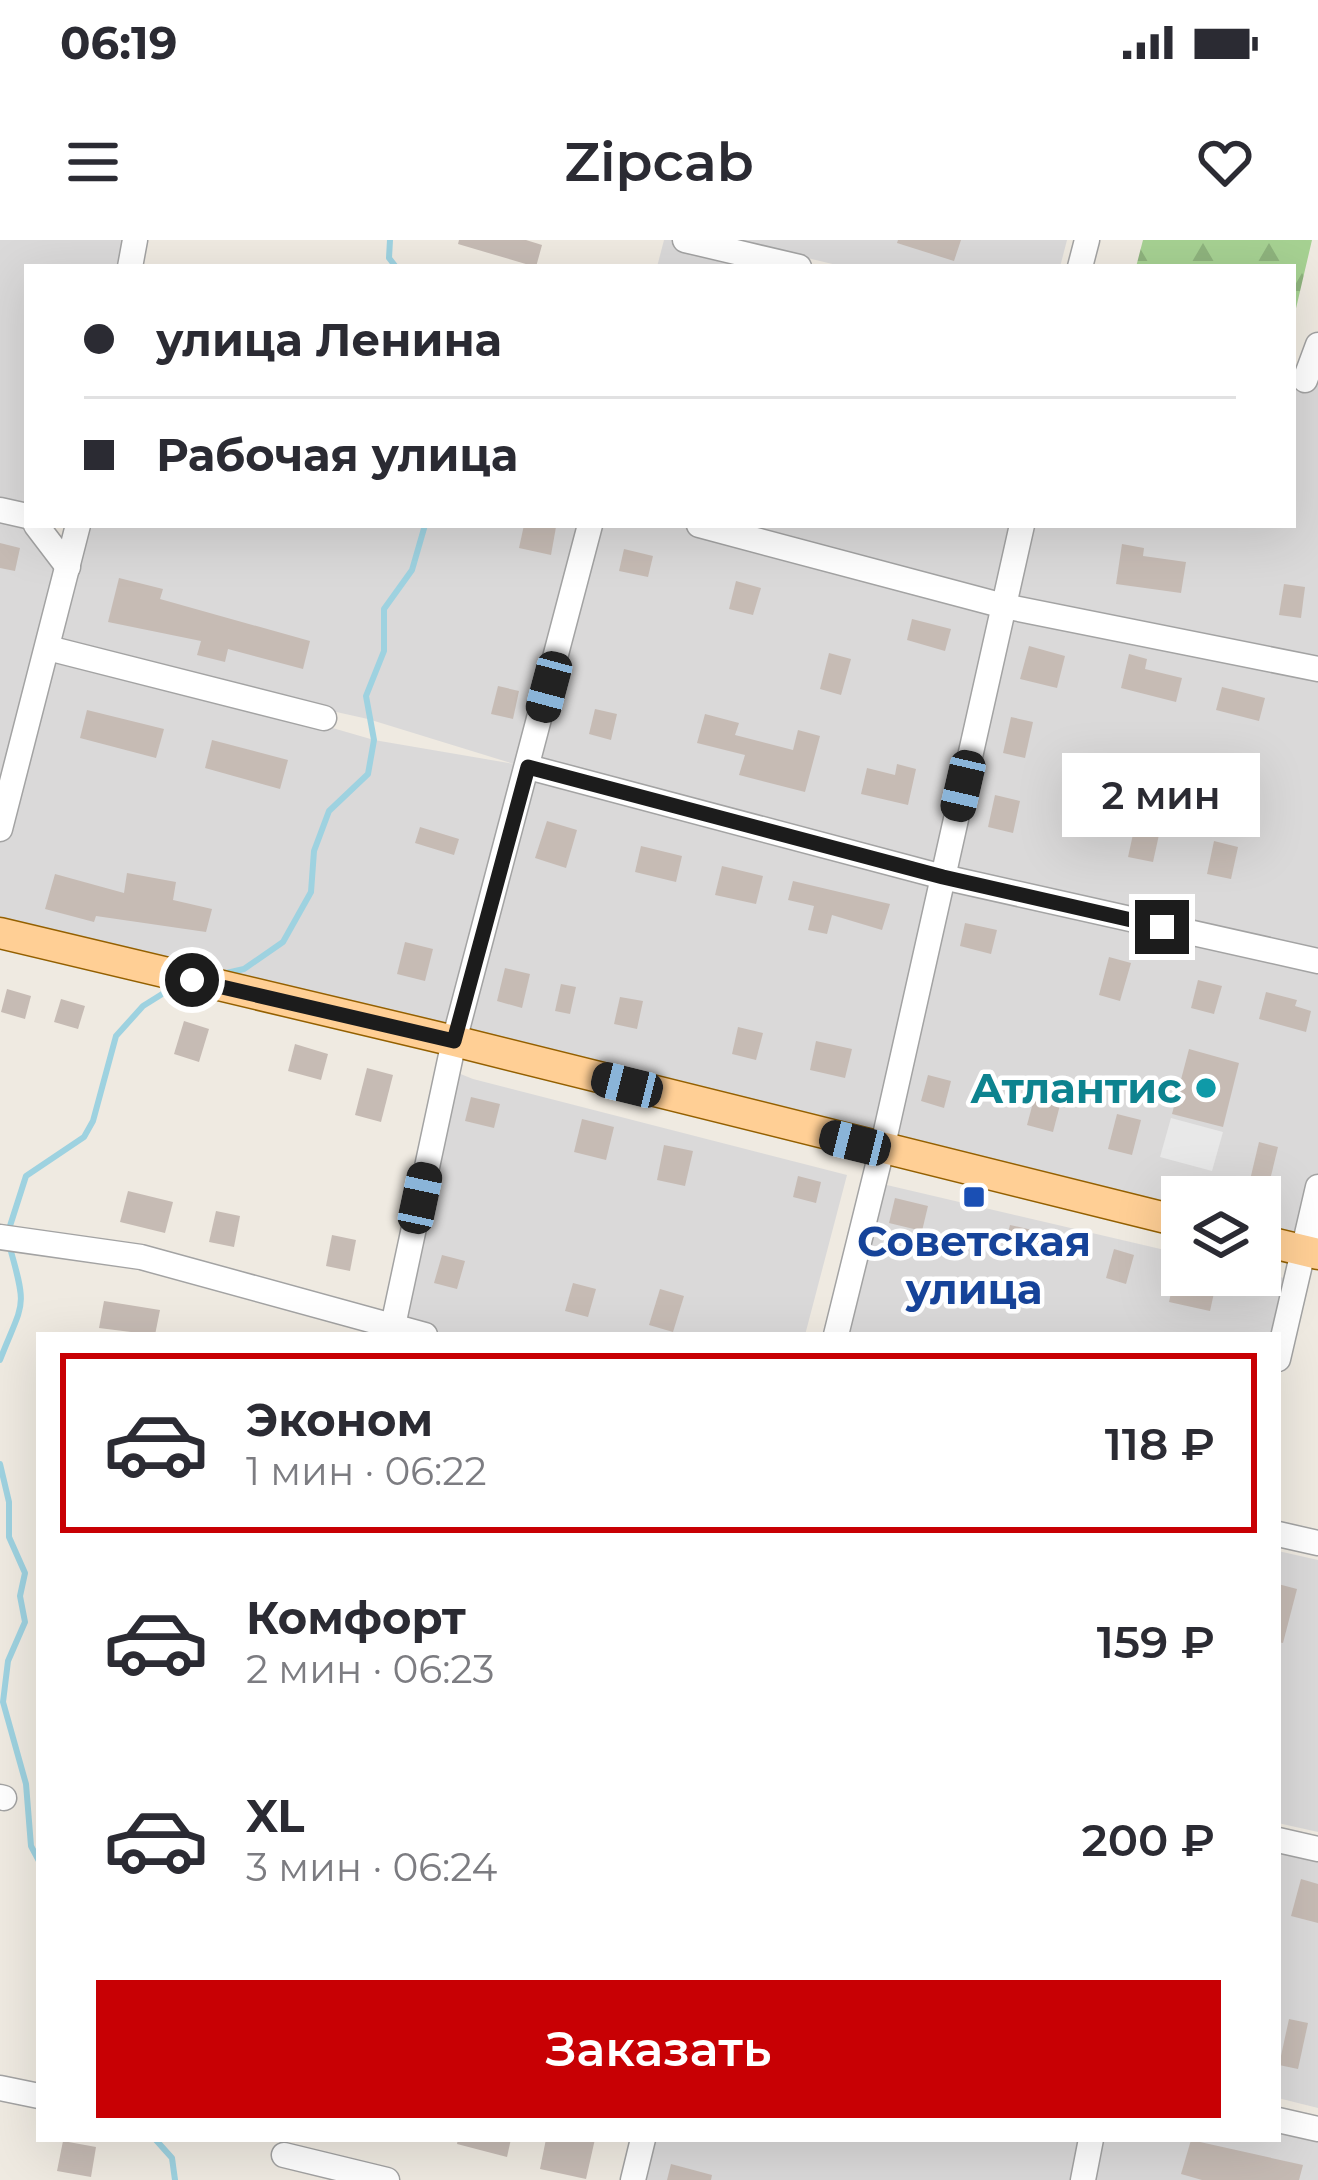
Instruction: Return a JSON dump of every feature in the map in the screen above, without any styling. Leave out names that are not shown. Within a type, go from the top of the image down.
[{"type":"main road","points":[[0,934],[1161,1217]]},
{"type":"main road","points":[[1281,1245],[1311,1252]]},
{"type":"street","points":[[685,240],[786,264]]},
{"type":"street","points":[[1305,381],[1318,345]]},
{"type":"street","points":[[38,528],[68,566]]},
{"type":"street","points":[[0,829],[77,528]]},
{"type":"street","points":[[0,1238],[141,1257],[392,1331],[454,1041],[589,528]]},
{"type":"street","points":[[710,528],[1004,606],[1318,669]]},
{"type":"street","points":[[837,1332],[1021,528]]},
{"type":"street","points":[[48,648],[324,718]]},
{"type":"street","points":[[528,767],[943,877],[1318,961]]},
{"type":"street","points":[[1281,1349],[1311,1252],[1318,1186]]},
{"type":"street","points":[[1281,1535],[1318,1543]]},
{"type":"street","points":[[1281,1841],[1318,1850]]},
{"type":"street","points":[[0,2088],[36,2095]]},
{"type":"street","points":[[1281,2121],[1318,2129]]},
{"type":"street","points":[[633,2180],[642,2142]]},
{"type":"street","points":[[1083,2180],[1090,2142]]},
{"type":"street","points":[[284,2155],[387,2180]]},
{"type":"shaded area","points":[[0,240],[131,240],[126,264],[24,264],[24,503],[0,498]]},
{"type":"shaded area","points":[[664,240],[685,240],[787,264],[658,264]]},
{"type":"shaded area","points":[[732,240],[1067,240],[1061,264],[832,264]]},
{"type":"shaded area","points":[[1296,379],[1318,384],[1318,1254],[1281,1245],[1281,1176],[1161,1176],[1161,1217],[0,933],[0,510],[24,515],[24,528],[37,528],[67,565],[77,528],[1296,528]],"holes":[[[80,655],[368,719],[514,764],[374,740]]]},
{"type":"shaded area","points":[[448,1069],[847,1175],[806,1332],[392,1332]]},
{"type":"shaded area","points":[[1171,1118],[1223,1132],[1212,1171],[1160,1157]]},
{"type":"shaded area","points":[[874,1182],[1161,1249],[1161,1296],[1281,1296],[1281,1277],[1296,1281],[1279,1332],[837,1332]]},
{"type":"shaded area","points":[[1281,1552],[1318,1560],[1318,1832],[1281,1824]]},
{"type":"shaded area","points":[[1281,1853],[1318,1862],[1318,2108],[1281,2099]]},
{"type":"shaded area","points":[[1281,2121],[1318,2129],[1318,2180],[633,2180],[642,2142],[1281,2142]]},
{"type":"green space","points":[[1143,240],[1312,240],[1296,308],[1296,264],[1137,264]]},
{"type":"building","points":[[459,240],[526,240],[542,245],[537,264],[526,264],[458,244]]},
{"type":"building","points":[[898,240],[961,240],[954,261]]},
{"type":"building","points":[[523,528],[556,528],[551,555],[519,548]]},
{"type":"building","points":[[0,543],[20,548],[15,571],[0,568]]},
{"type":"building","points":[[1122,544],[1144,548],[1143,556],[1186,562],[1181,593],[1116,584]]},
{"type":"building","points":[[624,549],[653,556],[648,577],[619,571]]},
{"type":"building","points":[[119,578],[163,589],[160,599],[310,641],[303,669],[228,649],[225,662],[197,655],[201,641],[108,622]]},
{"type":"building","points":[[736,581],[761,588],[753,615],[729,609]]},
{"type":"building","points":[[1284,584],[1305,587],[1301,618],[1279,615]]},
{"type":"building","points":[[912,619],[951,629],[945,651],[907,640]]},
{"type":"building","points":[[1029,646],[1065,656],[1057,688],[1020,679]]},
{"type":"building","points":[[829,653],[851,659],[841,695],[820,689]]},
{"type":"building","points":[[1129,654],[1147,659],[1145,669],[1182,678],[1176,702],[1121,688]]},
{"type":"building","points":[[498,686],[519,691],[513,719],[491,714]]},
{"type":"building","points":[[1222,687],[1265,698],[1259,721],[1216,710]]},
{"type":"building","points":[[595,709],[617,714],[611,740],[589,734]]},
{"type":"building","points":[[87,710],[164,729],[156,758],[80,738]]},
{"type":"building","points":[[705,714],[739,723],[735,735],[793,750],[798,730],[820,736],[805,792],[739,775],[745,755],[697,743]]},
{"type":"building","points":[[1011,717],[1033,722],[1025,758],[1003,753]]},
{"type":"building","points":[[212,740],[288,760],[280,789],[205,768]]},
{"type":"building","points":[[897,764],[916,769],[908,805],[861,794],[867,768],[895,775]]},
{"type":"building","points":[[995,795],[1020,801],[1013,833],[988,827]]},
{"type":"building","points":[[547,821],[577,830],[566,868],[535,858]]},
{"type":"building","points":[[1135,825],[1160,830],[1153,862],[1128,857]]},
{"type":"building","points":[[420,827],[459,839],[454,855],[415,843]]},
{"type":"building","points":[[1214,841],[1238,847],[1231,879],[1207,874]]},
{"type":"building","points":[[641,846],[682,856],[676,882],[635,872]]},
{"type":"building","points":[[722,866],[763,876],[756,904],[715,895]]},
{"type":"building","points":[[127,873],[176,882],[173,900],[212,909],[206,932],[96,916],[94,922],[45,909],[55,874],[124,893]]},
{"type":"building","points":[[793,881],[890,904],[882,930],[832,915],[827,934],[808,930],[814,906],[788,900]]},
{"type":"building","points":[[965,923],[997,930],[991,954],[960,946]]},
{"type":"building","points":[[405,942],[433,949],[425,981],[397,974]]},
{"type":"building","points":[[1109,957],[1131,963],[1120,1001],[1099,995]]},
{"type":"building","points":[[505,968],[530,974],[522,1008],[497,1001]]},
{"type":"building","points":[[1198,980],[1222,986],[1214,1014],[1191,1008]]},
{"type":"building","points":[[561,984],[576,987],[570,1014],[555,1011]]},
{"type":"building","points":[[7,989],[31,996],[25,1019],[1,1012]]},
{"type":"building","points":[[1266,992],[1297,1000],[1295,1006],[1311,1011],[1306,1032],[1259,1019]]},
{"type":"building","points":[[620,997],[643,1001],[637,1029],[614,1024]]},
{"type":"building","points":[[61,999],[85,1006],[78,1029],[54,1022]]},
{"type":"building","points":[[184,1021],[209,1029],[199,1062],[174,1054]]},
{"type":"building","points":[[738,1027],[763,1033],[756,1060],[732,1054]]},
{"type":"building","points":[[816,1041],[852,1049],[845,1078],[810,1070]]},
{"type":"building","points":[[295,1044],[328,1054],[321,1080],[288,1071]]},
{"type":"building","name":"Атлантис","points":[[1189,1049],[1239,1063],[1223,1127],[1172,1114]]},
{"type":"building","points":[[367,1068],[393,1075],[381,1122],[355,1115]]},
{"type":"building","points":[[928,1075],[951,1081],[944,1108],[921,1101]]},
{"type":"building","points":[[471,1097],[500,1104],[494,1128],[465,1121]]},
{"type":"building","points":[[1034,1099],[1060,1105],[1053,1132],[1027,1125]]},
{"type":"building","points":[[1117,1114],[1141,1120],[1132,1155],[1108,1149]]},
{"type":"building","points":[[582,1119],[614,1127],[606,1160],[574,1152]]},
{"type":"building","points":[[1259,1142],[1278,1147],[1271,1176],[1251,1176]]},
{"type":"building","points":[[664,1145],[693,1151],[685,1186],[657,1180]]},
{"type":"building","points":[[798,1176],[821,1182],[816,1203],[793,1197]]},
{"type":"building","points":[[128,1191],[173,1202],[165,1233],[120,1222]]},
{"type":"building","points":[[895,1198],[928,1206],[922,1231],[889,1223]]},
{"type":"building","points":[[216,1211],[240,1216],[234,1247],[209,1242]]},
{"type":"building","points":[[1010,1225],[1041,1232],[1035,1258],[1004,1250]]},
{"type":"building","points":[[332,1235],[356,1240],[350,1271],[326,1266]]},
{"type":"building","points":[[1114,1249],[1134,1255],[1126,1284],[1106,1278]]},
{"type":"building","points":[[442,1255],[465,1261],[457,1289],[434,1283]]},
{"type":"building","points":[[573,1283],[596,1289],[588,1317],[565,1311]]},
{"type":"building","points":[[660,1289],[684,1296],[673,1332],[649,1325]]},
{"type":"building","points":[[1170,1296],[1213,1296],[1210,1311],[1169,1302]]},
{"type":"building","points":[[104,1301],[160,1310],[156,1332],[99,1328]]},
{"type":"building","points":[[1281,1585],[1297,1589],[1281,1643]]},
{"type":"building","points":[[1301,1879],[1318,1884],[1318,1923],[1291,1916]]},
{"type":"building","points":[[1289,2019],[1308,2023],[1298,2069],[1281,2065]]},
{"type":"building","points":[[63,2142],[96,2147],[91,2177],[57,2171]]},
{"type":"building","points":[[457,2142],[510,2142],[507,2157]]},
{"type":"building","points":[[545,2142],[594,2142],[586,2179],[540,2169]]},
{"type":"building","points":[[1190,2142],[1303,2165],[1299,2180],[1202,2180],[1181,2174]]},
{"type":"building","points":[[671,2164],[712,2175],[711,2180],[667,2180]]},
{"type":"waterway","points":[[390,240],[389,258],[394,264]]},
{"type":"waterway","points":[[222,974],[244,969],[283,942],[311,892],[314,851],[329,811],[368,774],[374,740],[366,696],[384,651],[384,609],[412,570],[424,528]]},
{"type":"waterway","points":[[9,1229],[26,1176],[84,1137],[93,1121],[116,1036],[143,1006],[175,986]]},
{"type":"waterway","points":[[0,1360],[21,1296],[10,1248]]},
{"type":"waterway","points":[[0,1464],[9,1502],[9,1537],[25,1573],[20,1596],[25,1622],[8,1661],[3,1702],[26,1784],[31,1846],[36,1855]]},
{"type":"waterway","points":[[158,2142],[172,2158],[175,2180]]},
{"type":"place","name":"Атлантис","points":[[1206,1088]]},
{"type":"place","name":"Советская улица","points":[[974,1197]]},
{"type":"route","points":[[192,980],[454,1041],[528,767],[943,877],[1162,927]]}]
